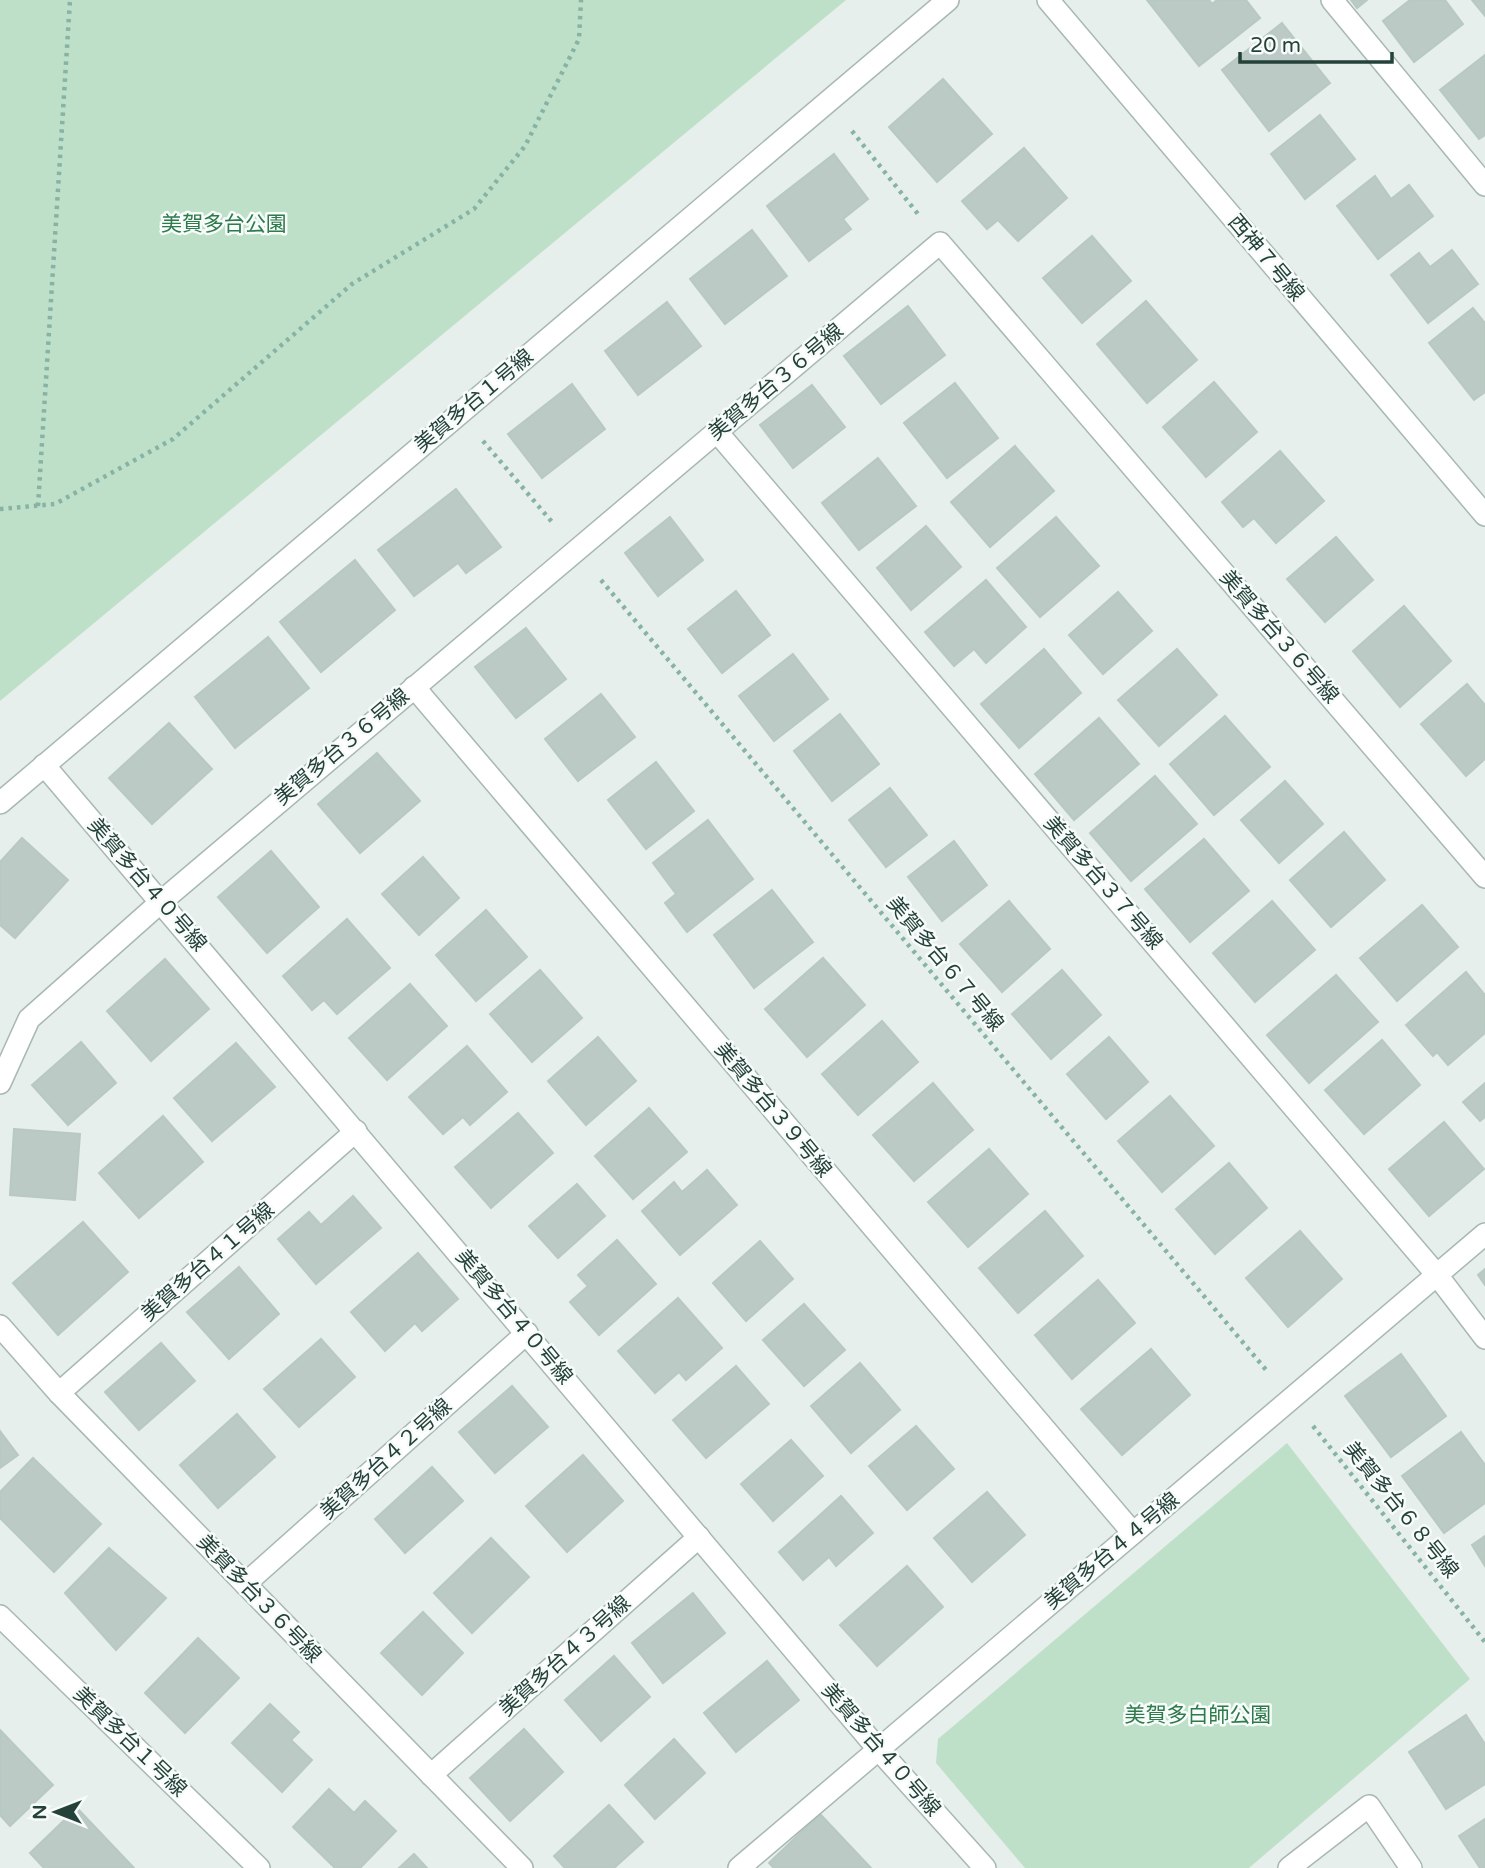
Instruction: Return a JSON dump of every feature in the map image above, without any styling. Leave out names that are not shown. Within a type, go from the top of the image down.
[{"type":"street","name":"美賀多台１号線","points":[[0,803],[948,0]]},
{"type":"street","name":"西神７号線","points":[[1048,0],[1485,515]]},
{"type":"street","points":[[1332,0],[1485,185]]},
{"type":"street","name":"美賀多台３６号線","points":[[0,1083],[29,1019],[162,901],[940,243],[1485,877]]},
{"type":"street","name":"美賀多台３７号線","points":[[717,432],[1437,1275],[1485,1338]]},
{"type":"street","name":"美賀多台３９号線","points":[[414,687],[1133,1533]]},
{"type":"street","name":"美賀多台４０号線","points":[[44,765],[878,1749],[985,1868]]},
{"type":"street","name":"美賀多台４１号線","points":[[60,1393],[356,1131]]},
{"type":"street","name":"美賀多台４４号線","points":[[738,1868],[1485,1234]]},
{"type":"street","name":"美賀多台３６号線","points":[[0,1326],[60,1393],[522,1868]]},
{"type":"street","name":"美賀多台４２号線","points":[[245,1584],[527,1333]]},
{"type":"street","name":"美賀多台４３号線","points":[[431,1775],[699,1537]]},
{"type":"street","name":"美賀多台１号線","points":[[0,1616],[259,1868]]},
{"type":"street","points":[[1289,1868],[1369,1806],[1411,1868]]},
{"type":"path","points":[[37,506],[69,0]]},
{"type":"path","points":[[0,509],[55,504],[173,439],[352,284],[474,209],[525,146],[579,40],[581,0]]},
{"type":"path","points":[[829,102],[940,243]]},
{"type":"path","name":"美賀多台６７号線","points":[[460,414],[1291,1399]]},
{"type":"path","name":"美賀多台６８号線","points":[[1291,1399],[1485,1642]]},
{"type":"green space","name":"美賀多台公園","points":[[0,0],[846,0],[0,701]]},
{"type":"green space","name":"美賀多白師公園","points":[[1287,1443],[1470,1679],[1249,1868],[1025,1868],[936,1763],[938,1739]]},
{"type":"building","points":[[1147,0],[1209,0],[1212,4],[1217,0],[1246,0],[1260,18],[1199,66]]},
{"type":"building","points":[[1351,0],[1367,0],[1357,8]]},
{"type":"building","points":[[1410,0],[1445,0],[1463,24],[1414,62],[1383,21]]},
{"type":"building","points":[[1472,0],[1485,0],[1485,16]]},
{"type":"building","points":[[1282,23],[1330,83],[1269,131],[1222,70]]},
{"type":"building","points":[[1485,55],[1485,135],[1479,139],[1440,90]]},
{"type":"building","points":[[943,79],[992,134],[937,182],[889,127]]},
{"type":"building","points":[[1320,115],[1355,159],[1305,199],[1271,154]]},
{"type":"building","points":[[1024,148],[1067,198],[1018,241],[998,220],[987,229],[962,201]]},
{"type":"building","points":[[834,154],[868,199],[843,219],[851,229],[809,261],[767,206]]},
{"type":"building","points":[[1375,176],[1391,199],[1409,185],[1433,216],[1378,259],[1337,206]]},
{"type":"building","points":[[752,230],[787,276],[725,324],[690,279]]},
{"type":"building","points":[[1092,236],[1131,281],[1082,323],[1043,278]]},
{"type":"building","points":[[1452,250],[1478,284],[1428,323],[1391,275],[1419,253],[1430,267]]},
{"type":"building","points":[[1146,301],[1197,360],[1147,403],[1097,344]]},
{"type":"building","points":[[667,302],[701,346],[638,395],[605,351]]},
{"type":"building","points":[[908,306],[945,355],[881,404],[844,356]]},
{"type":"building","points":[[1473,308],[1485,323],[1485,392],[1474,400],[1429,343]]},
{"type":"building","points":[[1214,382],[1257,432],[1206,477],[1163,427]]},
{"type":"building","points":[[955,383],[998,438],[947,478],[904,423]]},
{"type":"building","points":[[572,384],[605,429],[542,478],[508,434]]},
{"type":"building","points":[[812,385],[845,427],[793,468],[760,425]]},
{"type":"building","points":[[1015,446],[1054,491],[990,547],[951,502]]},
{"type":"building","points":[[1280,451],[1324,501],[1276,543],[1254,518],[1243,527],[1222,502]]},
{"type":"building","points":[[878,458],[916,506],[859,550],[822,503]]},
{"type":"building","points":[[456,489],[501,547],[466,573],[458,563],[414,596],[378,550]]},
{"type":"building","points":[[670,517],[703,560],[658,596],[625,553]]},
{"type":"building","points":[[1056,517],[1099,566],[1040,617],[997,568]]},
{"type":"building","points":[[926,526],[961,567],[911,610],[877,568]]},
{"type":"building","points":[[1336,537],[1373,580],[1325,622],[1287,579]]},
{"type":"building","points":[[355,560],[395,610],[321,672],[280,622]]},
{"type":"building","points":[[986,580],[1026,627],[986,663],[974,649],[954,666],[925,632]]},
{"type":"building","points":[[736,591],[770,635],[722,673],[688,629]]},
{"type":"building","points":[[1118,592],[1152,631],[1103,674],[1069,635]]},
{"type":"building","points":[[1404,606],[1451,661],[1400,707],[1353,651]]},
{"type":"building","points":[[526,628],[566,679],[516,718],[475,667]]},
{"type":"building","points":[[268,637],[309,688],[235,748],[195,697]]},
{"type":"building","points":[[1044,649],[1081,693],[1019,748],[981,704]]},
{"type":"building","points":[[1177,649],[1217,695],[1159,746],[1118,700]]},
{"type":"building","points":[[793,654],[828,699],[774,741],[739,696]]},
{"type":"building","points":[[1467,684],[1485,705],[1485,759],[1466,776],[1421,724]]},
{"type":"building","points":[[601,694],[635,737],[578,781],[545,739]]},
{"type":"building","points":[[840,714],[879,764],[832,801],[794,751]]},
{"type":"building","points":[[1225,716],[1270,767],[1214,815],[1170,764]]},
{"type":"building","points":[[1099,718],[1139,764],[1074,820],[1035,774]]},
{"type":"building","points":[[169,723],[212,769],[152,824],[109,778]]},
{"type":"building","points":[[377,753],[420,801],[360,853],[318,804]]},
{"type":"building","points":[[656,762],[694,811],[646,849],[608,800]]},
{"type":"building","points":[[1155,776],[1197,824],[1131,881],[1090,833]]},
{"type":"building","points":[[1285,781],[1323,824],[1279,863],[1241,820]]},
{"type":"building","points":[[890,788],[927,835],[886,867],[849,820]]},
{"type":"building","points":[[708,820],[753,879],[687,932],[665,903],[676,894],[653,863]]},
{"type":"building","points":[[1344,832],[1385,880],[1331,927],[1290,880]]},
{"type":"building","points":[[22,838],[68,880],[15,938],[0,925],[0,862]]},
{"type":"building","points":[[1204,839],[1249,891],[1190,942],[1145,889]]},
{"type":"building","points":[[954,841],[987,885],[942,921],[908,877]]},
{"type":"building","points":[[271,851],[319,907],[267,953],[218,897]]},
{"type":"building","points":[[423,857],[459,898],[419,935],[382,894]]},
{"type":"building","points":[[772,890],[813,942],[754,988],[714,935]]},
{"type":"building","points":[[1009,901],[1050,949],[1002,992],[960,944]]},
{"type":"building","points":[[1272,901],[1315,950],[1255,1002],[1213,953]]},
{"type":"building","points":[[1422,905],[1458,947],[1397,1001],[1360,958]]},
{"type":"building","points":[[486,910],[527,957],[476,1001],[436,955]]},
{"type":"building","points":[[347,919],[390,968],[337,1014],[324,1000],[312,1010],[283,976]]},
{"type":"building","points":[[823,958],[865,1005],[807,1057],[765,1009]]},
{"type":"building","points":[[165,959],[209,1009],[151,1061],[107,1011]]},
{"type":"building","points":[[540,970],[582,1018],[532,1062],[490,1014]]},
{"type":"building","points":[[1062,970],[1101,1015],[1051,1059],[1012,1014]]},
{"type":"building","points":[[1466,972],[1485,995],[1485,1033],[1448,1065],[1437,1052],[1433,1056],[1406,1025]]},
{"type":"building","points":[[1336,975],[1378,1022],[1309,1083],[1267,1035]]},
{"type":"building","points":[[410,984],[447,1026],[387,1080],[349,1038]]},
{"type":"building","points":[[882,1021],[918,1062],[858,1115],[822,1074]]},
{"type":"building","points":[[598,1037],[636,1081],[586,1125],[548,1081]]},
{"type":"building","points":[[1109,1037],[1148,1082],[1106,1119],[1067,1074]]},
{"type":"building","points":[[1382,1040],[1420,1085],[1364,1134],[1325,1090]]},
{"type":"building","points":[[81,1042],[116,1083],[68,1125],[32,1085]]},
{"type":"building","points":[[236,1043],[275,1087],[212,1141],[174,1098]]},
{"type":"building","points":[[467,1046],[507,1092],[470,1125],[463,1117],[443,1134],[409,1097]]},
{"type":"building","points":[[933,1083],[973,1130],[914,1181],[873,1135]]},
{"type":"building","points":[[1485,1083],[1485,1117],[1480,1121],[1463,1102]]},
{"type":"building","points":[[1170,1096],[1214,1146],[1162,1192],[1118,1141]]},
{"type":"building","points":[[649,1108],[687,1152],[633,1199],[595,1156]]},
{"type":"building","points":[[518,1113],[553,1153],[491,1208],[455,1167]]},
{"type":"building","points":[[163,1116],[203,1162],[139,1218],[99,1173]]},
{"type":"building","points":[[1444,1122],[1484,1169],[1429,1216],[1389,1169]]},
{"type":"building","points":[[14,1129],[80,1134],[75,1200],[10,1195]]},
{"type":"building","points":[[989,1149],[1028,1194],[968,1247],[928,1202]]},
{"type":"building","points":[[1229,1163],[1267,1208],[1215,1254],[1176,1209]]},
{"type":"building","points":[[707,1170],[737,1205],[680,1255],[642,1211],[674,1182],[682,1192]]},
{"type":"building","points":[[577,1184],[605,1216],[558,1258],[529,1226]]},
{"type":"building","points":[[353,1196],[381,1228],[316,1284],[278,1239],[309,1212],[321,1225]]},
{"type":"building","points":[[1045,1211],[1083,1256],[1018,1313],[979,1268]]},
{"type":"building","points":[[83,1222],[128,1272],[58,1335],[13,1283]]},
{"type":"building","points":[[1300,1231],[1342,1279],[1288,1327],[1246,1278]]},
{"type":"building","points":[[617,1240],[656,1284],[599,1335],[570,1302],[588,1286],[578,1275]]},
{"type":"building","points":[[760,1241],[793,1279],[746,1321],[713,1283]]},
{"type":"building","points":[[418,1253],[458,1299],[422,1331],[415,1323],[385,1351],[351,1312]]},
{"type":"building","points":[[239,1267],[279,1314],[229,1359],[187,1312]]},
{"type":"building","points":[[1485,1269],[1485,1285],[1478,1275]]},
{"type":"building","points":[[1098,1280],[1135,1323],[1072,1379],[1035,1335]]},
{"type":"building","points":[[678,1298],[722,1348],[686,1380],[679,1372],[655,1393],[618,1351]]},
{"type":"building","points":[[804,1304],[845,1350],[804,1386],[763,1340]]},
{"type":"building","points":[[321,1339],[355,1377],[299,1427],[264,1389]]},
{"type":"building","points":[[161,1343],[195,1381],[139,1430],[105,1392]]},
{"type":"building","points":[[1151,1349],[1190,1395],[1122,1455],[1081,1409]]},
{"type":"building","points":[[1401,1354],[1446,1416],[1391,1457],[1345,1396]]},
{"type":"building","points":[[860,1363],[900,1410],[851,1453],[811,1406]]},
{"type":"building","points":[[736,1366],[769,1404],[706,1458],[673,1420]]},
{"type":"building","points":[[512,1386],[548,1427],[495,1473],[459,1432]]},
{"type":"building","points":[[237,1414],[275,1457],[218,1508],[180,1465]]},
{"type":"building","points":[[916,1426],[954,1469],[907,1510],[869,1466]]},
{"type":"building","points":[[0,1431],[18,1455],[0,1468]]},
{"type":"building","points":[[1461,1432],[1485,1465],[1485,1503],[1444,1533],[1402,1476]]},
{"type":"building","points":[[791,1440],[823,1476],[773,1521],[741,1484]]},
{"type":"building","points":[[583,1455],[623,1501],[567,1552],[526,1506]]},
{"type":"building","points":[[33,1458],[101,1524],[54,1572],[0,1518],[0,1492]]},
{"type":"building","points":[[432,1467],[463,1501],[405,1553],[375,1519]]},
{"type":"building","points":[[987,1492],[1025,1535],[972,1582],[934,1538]]},
{"type":"building","points":[[841,1496],[873,1533],[836,1566],[829,1557],[803,1580],[779,1552]]},
{"type":"building","points":[[1485,1536],[1485,1566],[1472,1545]]},
{"type":"building","points":[[491,1538],[529,1577],[472,1633],[434,1593]]},
{"type":"building","points":[[109,1548],[166,1598],[116,1650],[65,1593]]},
{"type":"building","points":[[907,1566],[943,1607],[877,1666],[840,1625]]},
{"type":"building","points":[[693,1593],[725,1633],[663,1683],[632,1643]]},
{"type":"building","points":[[423,1612],[463,1653],[422,1695],[381,1653]]},
{"type":"building","points":[[198,1638],[239,1678],[185,1733],[145,1693]]},
{"type":"building","points":[[614,1656],[650,1697],[601,1741],[565,1700]]},
{"type":"building","points":[[767,1661],[799,1700],[736,1752],[704,1713]]},
{"type":"building","points":[[270,1704],[299,1732],[291,1740],[312,1760],[282,1792],[232,1743]]},
{"type":"building","points":[[1466,1715],[1485,1744],[1485,1784],[1446,1809],[1409,1752]]},
{"type":"building","points":[[524,1729],[563,1772],[510,1821],[470,1778]]},
{"type":"building","points":[[0,1730],[53,1785],[10,1826],[0,1815]]},
{"type":"building","points":[[674,1739],[705,1773],[655,1819],[625,1785]]},
{"type":"building","points":[[329,1789],[354,1813],[365,1801],[396,1831],[360,1868],[335,1868],[293,1827]]},
{"type":"building","points":[[609,1805],[643,1842],[614,1868],[565,1868],[554,1856]]},
{"type":"building","points":[[77,1808],[134,1868],[44,1868],[30,1853]]},
{"type":"building","points":[[820,1814],[871,1868],[774,1868],[769,1863]]},
{"type":"building","points":[[1485,1819],[1485,1868],[1480,1868],[1459,1836]]},
{"type":"building","points":[[414,1854],[427,1868],[399,1868]]}]
